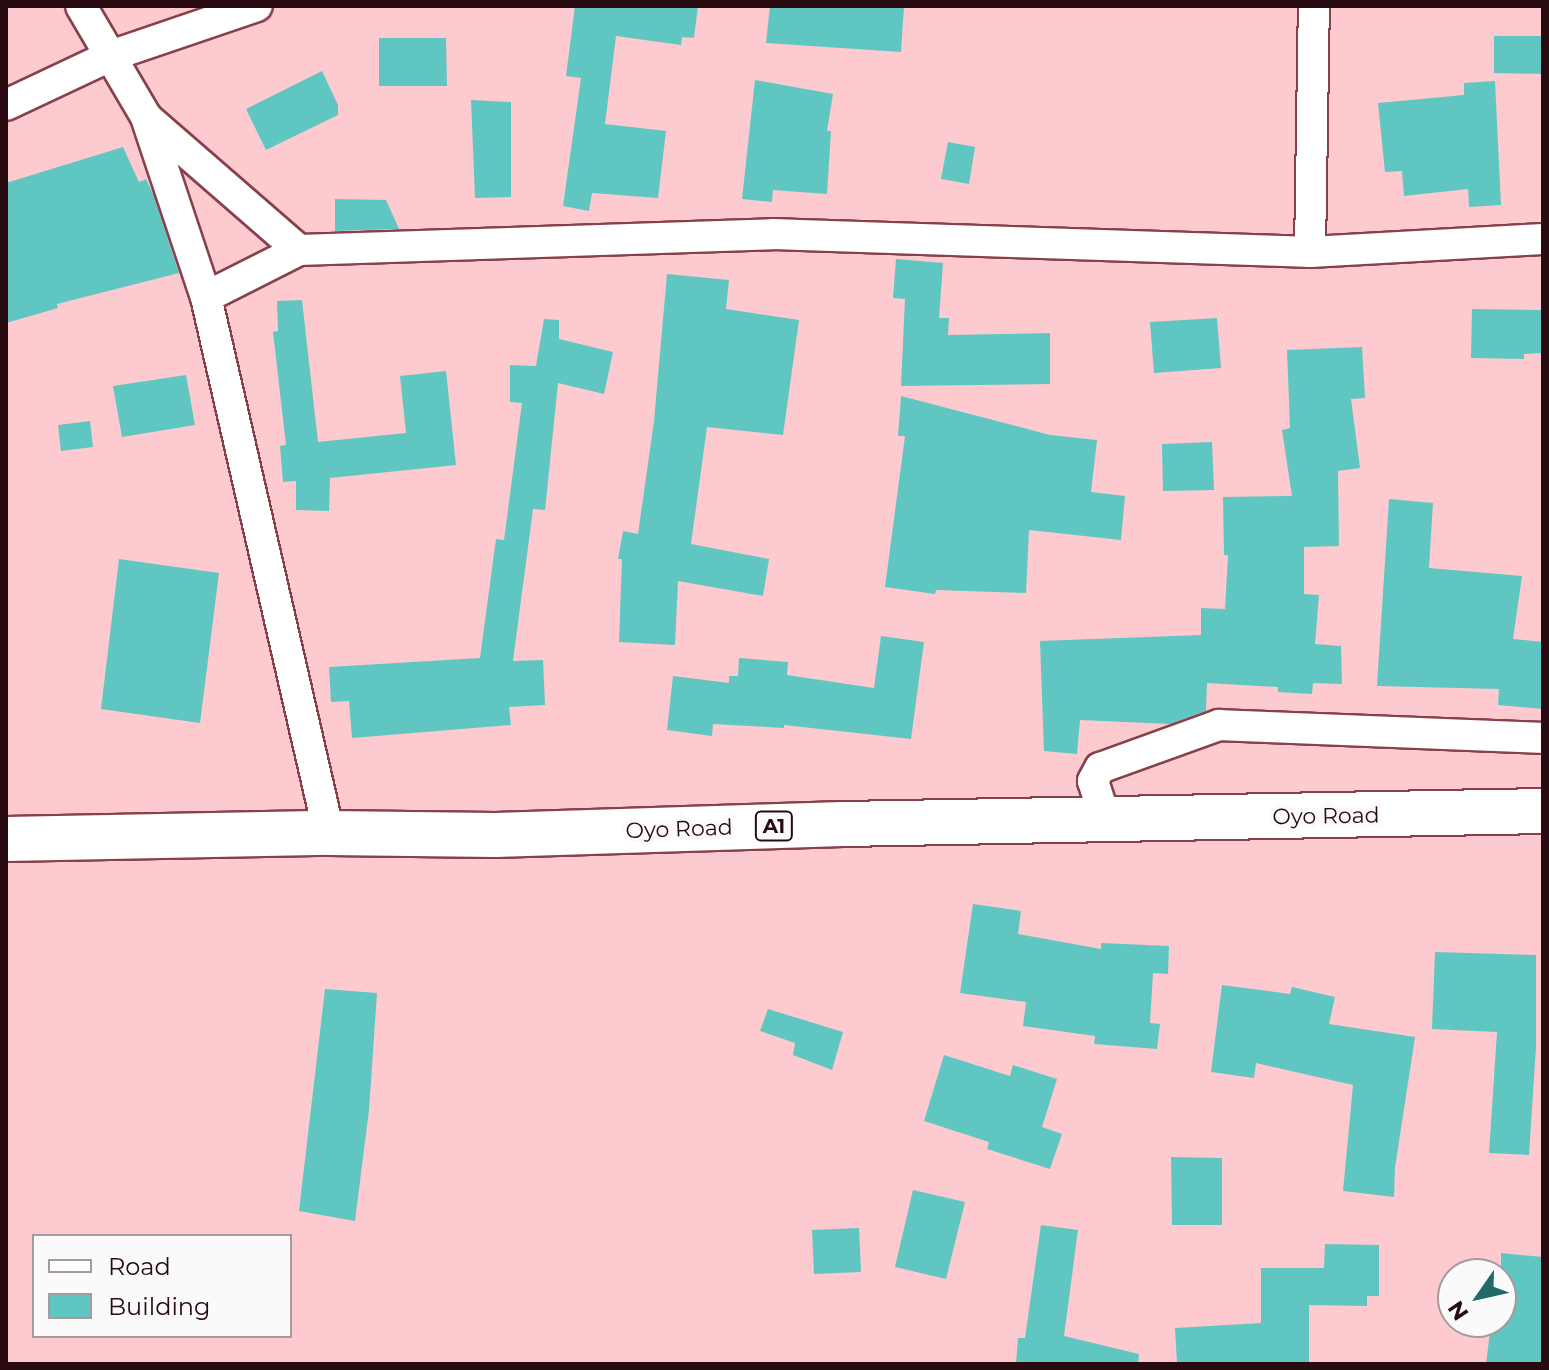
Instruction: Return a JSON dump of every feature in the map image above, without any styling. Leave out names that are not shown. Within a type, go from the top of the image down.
[{"type":"highway","name":"Oyo Road","points":[[6,839],[329,833],[495,835],[843,824],[1543,811]]},
{"type":"street","points":[[81,6],[146,117],[206,297],[329,833]]},
{"type":"street","points":[[6,105],[110,56],[257,6]]},
{"type":"street","points":[[1310,252],[1314,6]]},
{"type":"street","points":[[146,117],[299,250]]},
{"type":"street","points":[[206,297],[299,250],[773,234],[1310,252],[1543,239]]},
{"type":"street","points":[[1106,821],[1093,781],[1100,768],[1219,725],[1543,738]]},
{"type":"building","points":[[575,6],[698,6],[694,38],[682,37],[681,45],[616,36],[605,124],[666,131],[658,198],[592,193],[589,211],[563,206],[581,78],[566,76]]},
{"type":"building","points":[[770,6],[904,6],[901,52],[766,43]]},
{"type":"building","points":[[1494,36],[1543,36],[1543,74],[1494,73]]},
{"type":"building","points":[[379,38],[446,38],[447,86],[379,86]]},
{"type":"building","points":[[322,71],[338,105],[338,115],[266,150],[246,109]]},
{"type":"building","points":[[755,80],[833,94],[827,131],[831,131],[827,194],[773,190],[772,202],[742,199]]},
{"type":"building","points":[[1495,81],[1501,205],[1469,207],[1468,189],[1404,196],[1402,171],[1385,172],[1378,103],[1464,95],[1464,83]]},
{"type":"building","points":[[471,100],[511,102],[511,197],[475,198]]},
{"type":"building","points":[[948,142],[975,147],[969,184],[941,179]]},
{"type":"building","points":[[123,147],[139,182],[146,179],[154,196],[179,273],[57,304],[58,308],[6,323],[6,183]]},
{"type":"building","points":[[335,199],[386,200],[399,229],[335,231]]},
{"type":"building","points":[[896,259],[943,263],[939,318],[949,318],[948,335],[1050,333],[1050,384],[901,386],[905,299],[893,298]]},
{"type":"building","points":[[667,274],[729,280],[726,309],[799,320],[783,435],[707,427],[691,544],[769,559],[763,596],[678,581],[675,645],[619,642],[622,559],[618,559],[623,531],[638,534],[654,421]]},
{"type":"building","points":[[302,300],[318,442],[406,433],[400,376],[446,371],[456,465],[330,478],[329,511],[296,510],[296,481],[283,482],[280,446],[286,445],[273,332],[278,331],[277,301]]},
{"type":"building","points":[[1472,309],[1543,310],[1543,353],[1524,354],[1524,359],[1471,358]]},
{"type":"building","points":[[1217,318],[1221,368],[1154,373],[1150,322]]},
{"type":"building","points":[[544,319],[559,320],[559,339],[613,352],[604,394],[558,383],[545,510],[533,509],[513,661],[543,660],[545,705],[509,707],[511,725],[352,738],[349,701],[331,702],[329,667],[480,658],[496,539],[504,540],[522,403],[510,402],[510,365],[536,366]]},
{"type":"building","points":[[1362,347],[1365,398],[1351,399],[1360,468],[1338,471],[1339,546],[1304,547],[1304,594],[1319,595],[1315,644],[1341,646],[1342,684],[1313,683],[1312,694],[1278,692],[1278,687],[1207,683],[1206,711],[1170,724],[1080,720],[1077,754],[1044,751],[1040,641],[1201,635],[1201,608],[1225,609],[1228,555],[1224,555],[1223,497],[1292,496],[1282,430],[1290,428],[1287,350]]},
{"type":"building","points":[[186,375],[195,425],[122,437],[113,386]]},
{"type":"building","points":[[901,396],[1050,435],[1097,440],[1091,492],[1125,496],[1121,540],[1029,530],[1026,593],[936,590],[935,594],[885,587],[905,436],[898,436]]},
{"type":"building","points":[[90,421],[93,447],[61,451],[58,425]]},
{"type":"building","points":[[1212,442],[1214,490],[1163,491],[1162,444]]},
{"type":"building","points":[[1389,499],[1433,503],[1429,568],[1522,576],[1513,639],[1543,642],[1543,709],[1498,705],[1499,689],[1377,686]]},
{"type":"building","points":[[119,559],[219,573],[200,723],[101,709]]},
{"type":"building","points":[[881,636],[924,642],[911,739],[784,725],[784,728],[713,724],[712,736],[667,730],[673,676],[729,683],[729,676],[738,676],[739,658],[788,662],[787,675],[874,688]]},
{"type":"building","points":[[973,904],[1021,911],[1018,934],[1101,949],[1101,943],[1169,946],[1168,974],[1153,973],[1150,1023],[1160,1024],[1157,1049],[1094,1044],[1095,1036],[1023,1026],[1026,1002],[960,993]]},
{"type":"building","points":[[1435,952],[1536,955],[1536,1047],[1529,1155],[1489,1153],[1497,1032],[1432,1029]]},
{"type":"building","points":[[1222,985],[1290,994],[1292,987],[1335,997],[1329,1024],[1415,1037],[1395,1168],[1394,1197],[1343,1191],[1353,1085],[1256,1063],[1254,1078],[1211,1072]]},
{"type":"building","points":[[325,989],[377,993],[369,1110],[355,1221],[299,1211]]},
{"type":"building","points":[[768,1009],[843,1032],[832,1070],[793,1055],[795,1043],[760,1031]]},
{"type":"building","points":[[944,1055],[1010,1076],[1013,1065],[1057,1079],[1042,1127],[1062,1134],[1050,1169],[987,1149],[989,1142],[924,1121]]},
{"type":"building","points":[[1171,1157],[1222,1158],[1222,1225],[1172,1225]]},
{"type":"building","points":[[913,1190],[965,1202],[946,1279],[895,1267]]},
{"type":"building","points":[[1041,1225],[1078,1230],[1064,1336],[1139,1354],[1138,1364],[1016,1364],[1018,1338],[1025,1338]]},
{"type":"building","points":[[859,1228],[861,1272],[814,1274],[812,1230]]},
{"type":"building","points":[[1325,1244],[1379,1245],[1379,1296],[1367,1296],[1367,1306],[1309,1305],[1309,1364],[1177,1364],[1175,1328],[1261,1323],[1261,1268],[1324,1268]]},
{"type":"building","points":[[1501,1253],[1543,1257],[1543,1364],[1486,1364],[1489,1338],[1517,1338],[1517,1258],[1501,1258]]}]
